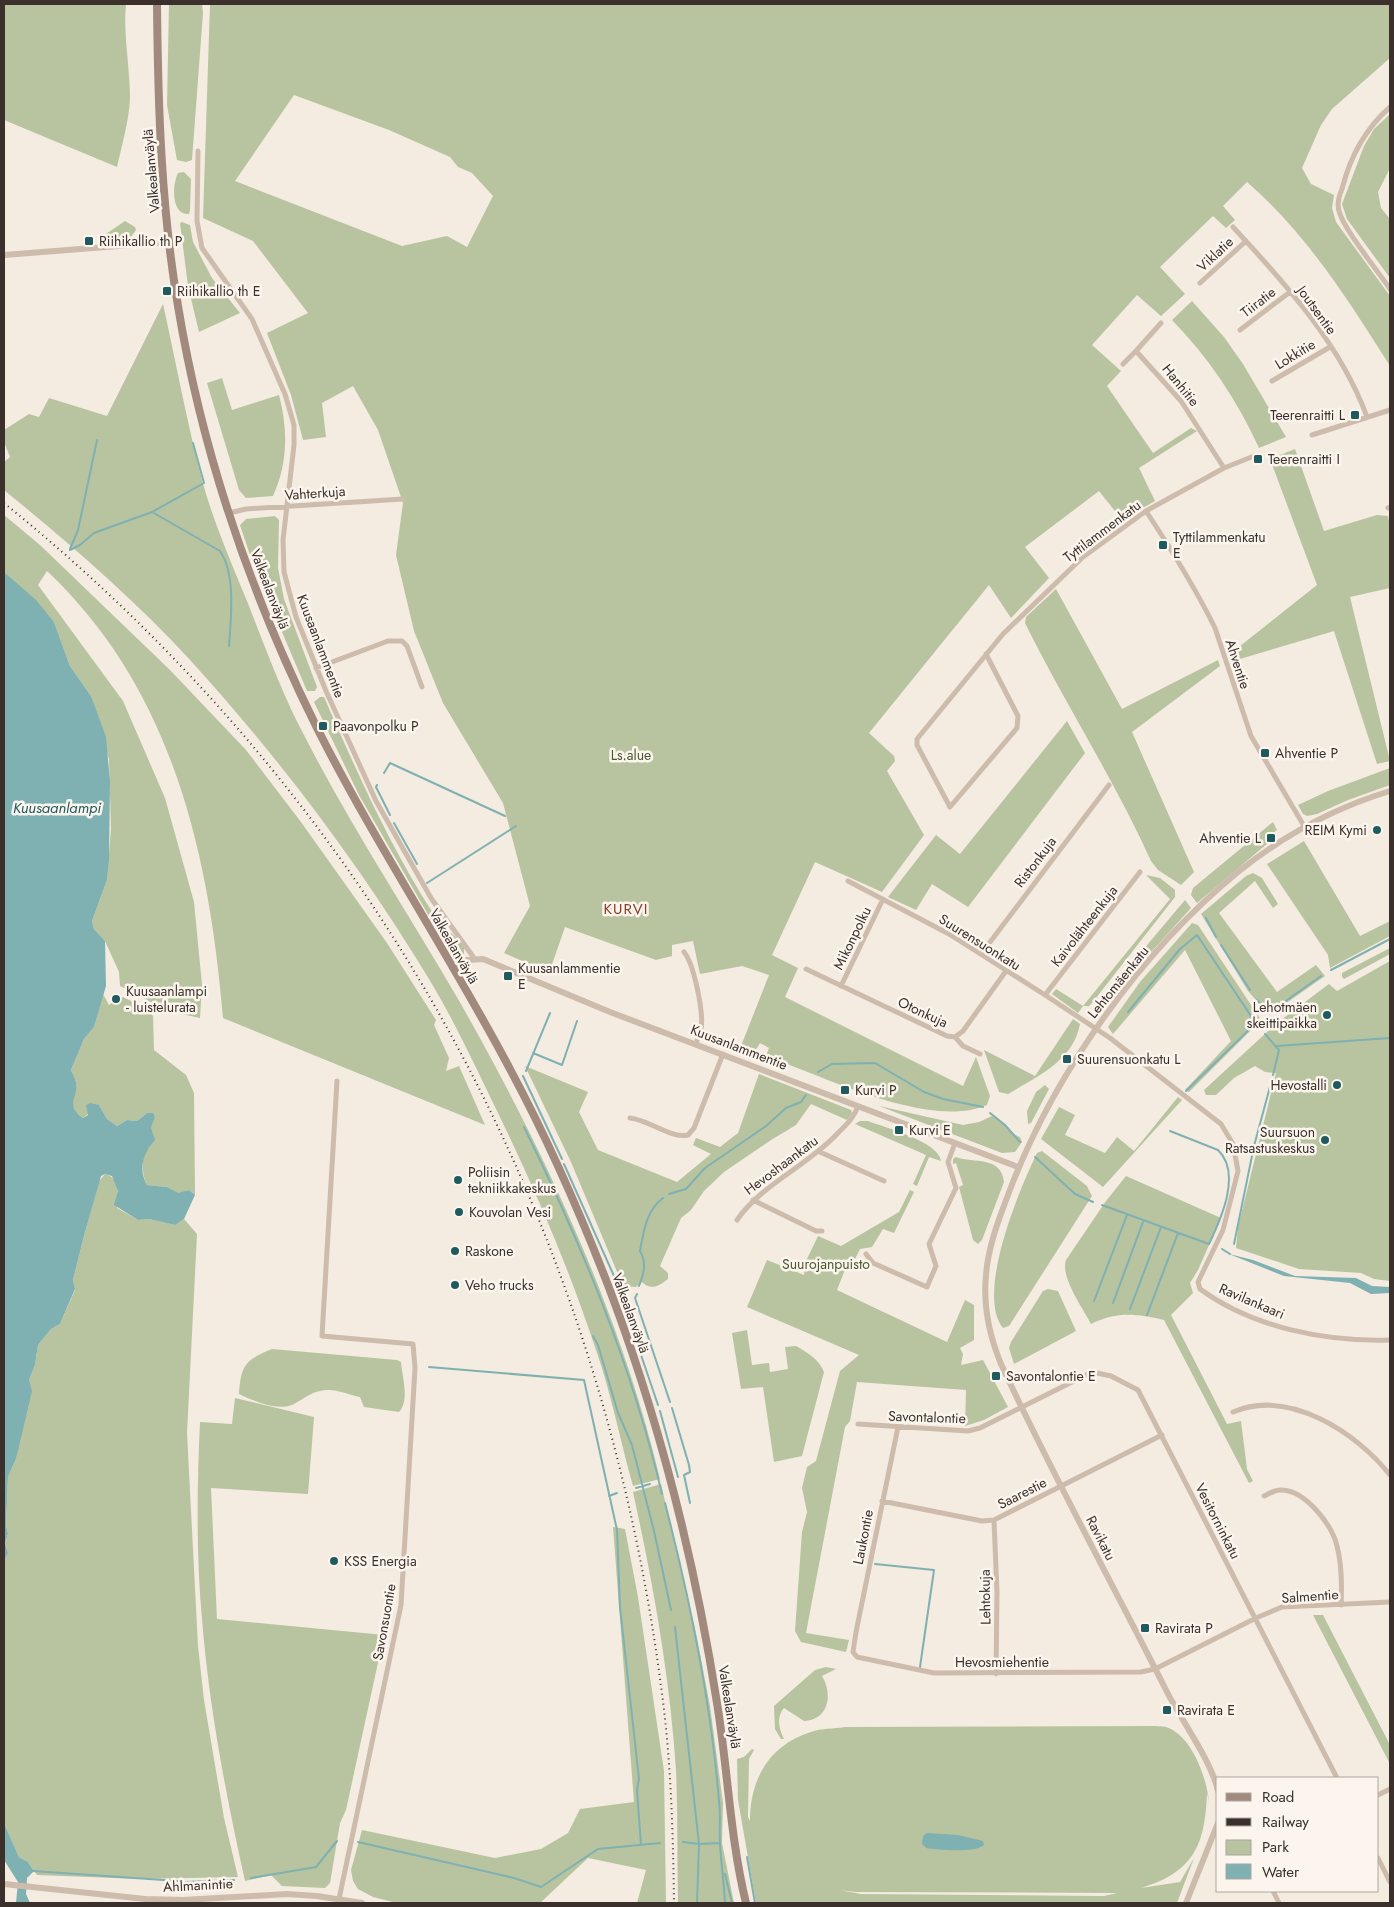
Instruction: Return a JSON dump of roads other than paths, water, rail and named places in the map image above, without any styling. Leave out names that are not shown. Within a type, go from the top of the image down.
[{"type":"main road","name":"Valkealanväylä","points":[[157,4],[159,119],[178,307],[206,436],[229,513],[266,615],[310,714],[348,787],[512,1072],[572,1200],[610,1291],[652,1414],[687,1540],[701,1609],[724,1749],[737,1859],[746,1903]]},
{"type":"street","points":[[1390,107],[1370,128],[1356,151],[1347,169],[1338,206],[1343,220],[1390,289]]},
{"type":"street","name":"Kuusaanlammentie","points":[[198,151],[197,221],[202,248],[252,319],[285,394],[294,425],[294,444],[283,540],[287,586],[296,617],[316,668],[379,808],[431,898],[474,958]]},
{"type":"street","name":"Joutsentie","points":[[1234,227],[1290,292],[1330,347],[1354,387],[1368,417]]},
{"type":"street","name":"Viklatie","points":[[1200,283],[1246,241]]},
{"type":"street","points":[[4,254],[170,242]]},
{"type":"street","name":"Tiiratie","points":[[1240,330],[1290,292]]},
{"type":"street","points":[[1123,364],[1161,324]]},
{"type":"street","name":"Lokkitie","points":[[1272,381],[1330,347]]},
{"type":"street","name":"Hanhitie","points":[[1136,351],[1181,401],[1224,468]]},
{"type":"street","points":[[1312,435],[1390,410]]},
{"type":"street","name":"Tyttilammenkatu","points":[[986,654],[1018,716],[1019,723],[1017,728],[950,807],[917,745],[917,739],[986,654],[1003,634],[1060,576],[1107,538],[1146,511],[1224,468],[1254,456]]},
{"type":"street","name":"Vahterkuja","points":[[229,513],[246,509],[403,499]]},
{"type":"street","name":"Ahventie","points":[[1146,511],[1183,568],[1215,628],[1251,736],[1304,826]]},
{"type":"street","points":[[316,668],[388,641],[402,641],[407,646],[422,687]]},
{"type":"street","name":"Ristonkuja","points":[[981,954],[1108,785]]},
{"type":"street","name":"Lehtomäenkatu","points":[[985,1289],[987,1263],[992,1241],[1018,1167],[1053,1098],[1096,1028],[1161,947],[1189,917],[1243,868],[1304,826],[1348,806],[1390,791]]},
{"type":"street","name":"Kaivolähteenkuja","points":[[1045,995],[1140,872]]},
{"type":"street","name":"Suurensuonkatu","points":[[848,881],[949,934],[1096,1028]]},
{"type":"street","name":"Mikonpolku","points":[[841,986],[883,899]]},
{"type":"street","points":[[684,952],[691,960],[701,1017],[701,1028],[696,1044]]},
{"type":"street","points":[[452,968],[474,958]]},
{"type":"street","name":"Kuusanlammentie","points":[[474,958],[483,959],[602,1009],[1018,1167]]},
{"type":"street","name":"Otonkuja","points":[[806,969],[947,1036],[956,1037],[963,1032],[1006,971]]},
{"type":"street","name":"Ravilankaari","points":[[1096,1028],[1215,1118],[1226,1131],[1233,1144],[1238,1172],[1234,1192],[1221,1236],[1198,1282],[1200,1289],[1232,1308],[1277,1326],[1348,1339],[1390,1340]]},
{"type":"street","points":[[956,1037],[963,1046],[980,1054]]},
{"type":"street","points":[[630,1118],[641,1119],[680,1136],[688,1135],[694,1128],[723,1054]]},
{"type":"street","name":"Savonsuontie","points":[[337,1080],[322,1336],[413,1344],[415,1368],[401,1605],[338,1898]]},
{"type":"street","name":"Hevoshaankatu","points":[[738,1220],[753,1200],[820,1152],[853,1117],[858,1106]]},
{"type":"street","points":[[866,1254],[873,1263],[927,1287],[936,1266],[929,1244],[956,1188],[948,1162],[955,1143]]},
{"type":"street","points":[[820,1152],[884,1181]]},
{"type":"street","points":[[753,1200],[816,1231],[822,1231]]},
{"type":"street","name":"Ravikatu","points":[[985,1289],[987,1320],[993,1344],[1021,1406],[1155,1669],[1206,1762],[1216,1786]]},
{"type":"street","name":"Vesitorninkatu","points":[[1021,1406],[1086,1374],[1097,1372],[1126,1382],[1138,1390],[1336,1777]]},
{"type":"street","name":"Savontalontie","points":[[858,1424],[968,1431],[980,1428],[1021,1406]]},
{"type":"street","points":[[1233,1412],[1247,1406],[1261,1406],[1285,1408],[1316,1417],[1342,1430],[1358,1441],[1390,1475]]},
{"type":"street","name":"Laukontie","points":[[853,1652],[898,1428]]},
{"type":"street","name":"Saarestie","points":[[882,1501],[982,1520],[994,1520],[1162,1435]]},
{"type":"street","points":[[1264,1496],[1282,1490],[1298,1495],[1313,1507],[1328,1524],[1340,1556],[1341,1605]]},
{"type":"street","name":"Lehtokuja","points":[[994,1520],[997,1592],[996,1674]]},
{"type":"street","name":"Salmentie","points":[[1155,1669],[1256,1618],[1282,1608],[1390,1602]]},
{"type":"street","name":"Hevosmiehentie","points":[[853,1652],[863,1658],[934,1673],[1112,1673],[1155,1669]]},
{"type":"street","points":[[1379,1794],[1390,1788]]},
{"type":"street","points":[[1186,1903],[1216,1833]]},
{"type":"street","points":[[1379,1860],[1390,1882]]},
{"type":"street","name":"Ahlmanintie","points":[[4,1884],[124,1898],[165,1900],[275,1894],[338,1898],[362,1903]]},
{"type":"water","name":"Kuusaanlampi","points":[[4,572],[36,600],[54,622],[70,666],[91,696],[106,737],[110,781],[109,860],[107,880],[92,921],[94,929],[105,941],[106,986],[94,1027],[84,1039],[71,1070],[76,1082],[74,1109],[83,1118],[88,1115],[86,1105],[90,1103],[99,1105],[107,1119],[117,1126],[127,1120],[137,1121],[147,1113],[153,1113],[155,1117],[151,1128],[155,1140],[147,1150],[142,1167],[147,1185],[167,1187],[178,1193],[189,1190],[195,1195],[184,1219],[175,1225],[149,1219],[138,1220],[114,1205],[118,1191],[112,1176],[105,1174],[101,1176],[73,1280],[75,1289],[60,1324],[51,1329],[38,1345],[35,1365],[29,1380],[32,1391],[16,1459],[8,1477],[6,1525],[8,1534],[5,1543],[8,1553],[4,1561]]},
{"type":"water","points":[[1229,1254],[1253,1260],[1295,1276],[1356,1278],[1372,1286],[1390,1287],[1390,1293],[1371,1294],[1350,1283],[1284,1276]]},
{"type":"water","points":[[4,1823],[19,1857],[28,1862],[34,1871],[27,1878],[26,1894],[30,1903],[16,1903],[18,1882],[4,1860]]},
{"type":"water","points":[[927,1833],[958,1835],[983,1841],[984,1845],[980,1848],[965,1850],[926,1848],[922,1844],[923,1836]]},
{"type":"waterway","points":[[70,549],[78,530],[97,440]]},
{"type":"waterway","points":[[70,550],[80,545],[94,533],[152,512],[204,483],[193,443]]},
{"type":"waterway","points":[[152,512],[220,551],[225,561],[230,584],[229,646]]},
{"type":"waterway","points":[[384,773],[390,763],[505,816]]},
{"type":"waterway","points":[[377,785],[376,787],[390,815]]},
{"type":"waterway","points":[[394,823],[417,864]]},
{"type":"waterway","points":[[427,883],[516,826]]},
{"type":"waterway","points":[[1206,918],[1216,937]]},
{"type":"waterway","points":[[1128,1012],[1180,949],[1197,935],[1259,1028]]},
{"type":"waterway","points":[[1331,970],[1390,939]]},
{"type":"waterway","points":[[1221,945],[1250,990]]},
{"type":"waterway","points":[[1257,1000],[1269,1013],[1321,976]]},
{"type":"waterway","points":[[526,1071],[550,1013]]},
{"type":"waterway","points":[[533,1053],[562,1065],[577,1021]]},
{"type":"waterway","points":[[1186,1091],[1258,1021]]},
{"type":"waterway","points":[[1265,1034],[1279,1050],[1273,1075]]},
{"type":"waterway","points":[[1277,1046],[1390,1038]]},
{"type":"waterway","points":[[818,1072],[832,1064],[875,1063],[924,1092],[943,1099],[983,1107]]},
{"type":"waterway","points":[[523,1076],[562,1159]]},
{"type":"waterway","points":[[1234,1244],[1254,1146],[1271,1083]]},
{"type":"waterway","points":[[669,1194],[686,1189],[705,1168],[766,1126],[786,1108],[801,1102],[806,1095]]},
{"type":"waterway","points":[[990,1113],[1005,1125],[1020,1142]]},
{"type":"waterway","points":[[524,1127],[566,1216],[604,1307],[636,1399],[662,1494]]},
{"type":"waterway","points":[[1102,1205],[1209,1244],[1219,1222],[1227,1196],[1229,1183],[1225,1160],[1218,1150],[1170,1131]]},
{"type":"waterway","points":[[1035,1157],[1075,1194],[1093,1202]]},
{"type":"waterway","points":[[564,1164],[618,1285]]},
{"type":"waterway","points":[[639,1286],[644,1268],[644,1260],[640,1251],[645,1228],[649,1215],[663,1198]]},
{"type":"waterway","points":[[1094,1301],[1127,1215]]},
{"type":"waterway","points":[[1113,1303],[1143,1222]]},
{"type":"waterway","points":[[1130,1309],[1161,1227]]},
{"type":"waterway","points":[[1147,1315],[1178,1233]]},
{"type":"waterway","points":[[1222,1249],[1230,1254]]},
{"type":"waterway","points":[[637,1294],[635,1298],[670,1402]]},
{"type":"waterway","points":[[621,1296],[658,1405]]},
{"type":"waterway","points":[[593,1336],[598,1345],[618,1413],[632,1445],[654,1531],[671,1610]]},
{"type":"waterway","points":[[429,1367],[584,1380],[617,1530],[620,1607],[639,1779],[637,1790],[641,1845]]},
{"type":"waterway","points":[[672,1408],[689,1465],[690,1472],[684,1475],[690,1503]]},
{"type":"waterway","points":[[660,1411],[678,1477]]},
{"type":"waterway","points":[[636,1488],[650,1484]]},
{"type":"waterway","points":[[609,1496],[617,1493]]},
{"type":"waterway","points":[[665,1503],[691,1614],[711,1726],[720,1806],[720,1843],[725,1903]]},
{"type":"waterway","points":[[875,1564],[934,1570],[920,1667]]},
{"type":"waterway","points":[[675,1627],[699,1844],[697,1903]]},
{"type":"waterway","points":[[251,1878],[316,1867],[337,1841]]},
{"type":"waterway","points":[[358,1842],[514,1878],[541,1887],[598,1849],[660,1843]]},
{"type":"waterway","points":[[683,1842],[699,1844],[720,1843]]},
{"type":"waterway","points":[[747,1857],[755,1903]]},
{"type":"waterway","points":[[33,1871],[178,1881]]},
{"type":"waterway","points":[[725,1874],[732,1903]]},
{"type":"waterway","points":[[186,1882],[234,1880]]},
{"type":"railway","points":[[4,503],[136,620],[254,748],[358,884],[448,1030],[523,1183],[584,1344],[630,1512],[661,1686],[671,1795],[674,1903]]},
{"type":"place","name":"Riihikallio th P","points":[[89,241]]},
{"type":"place","name":"Riihikallio th E","points":[[167,291]]},
{"type":"place","name":"Teerenraitti L","points":[[1355,415]]},
{"type":"place","name":"Teerenraitti I","points":[[1258,459]]},
{"type":"place","name":"Tyttilammenkatu E","points":[[1163,545]]},
{"type":"place","name":"Paavonpolku P","points":[[323,726]]},
{"type":"place","name":"Ahventie P","points":[[1265,753]]},
{"type":"place","name":"REIM Kymi","points":[[1377,830]]},
{"type":"place","name":"Ahventie L","points":[[1271,838]]},
{"type":"place","name":"Kuusanlammentie E","points":[[508,976]]},
{"type":"place","name":"Kuusaanlampi - luistelurata","points":[[116,999]]},
{"type":"place","name":"Lehotmäen skeittipaikka","points":[[1327,1015]]},
{"type":"place","name":"Suurensuonkatu L","points":[[1067,1059]]},
{"type":"place","name":"Hevostalli","points":[[1337,1085]]},
{"type":"place","name":"Kurvi P","points":[[845,1090]]},
{"type":"place","name":"Kurvi E","points":[[899,1130]]},
{"type":"place","name":"Suursuon Ratsastuskeskus","points":[[1325,1140]]},
{"type":"place","name":"Poliisin tekniikkakeskus","points":[[458,1180]]},
{"type":"place","name":"Kouvolan Vesi","points":[[459,1212]]},
{"type":"place","name":"Raskone","points":[[455,1251]]},
{"type":"place","name":"Veho trucks","points":[[455,1285]]},
{"type":"place","name":"Savontalontie E","points":[[996,1376]]},
{"type":"place","name":"KSS Energia","points":[[334,1561]]},
{"type":"place","name":"Ravirata P","points":[[1145,1628]]},
{"type":"place","name":"Ravirata E","points":[[1167,1710]]},
{"type":"district","name":"KURVI","points":[[626,909]]},
{"type":"park label","name":"Ls.alue","points":[[631,755]]},
{"type":"park label","name":"Suurojanpuisto","points":[[826,1264]]}]
